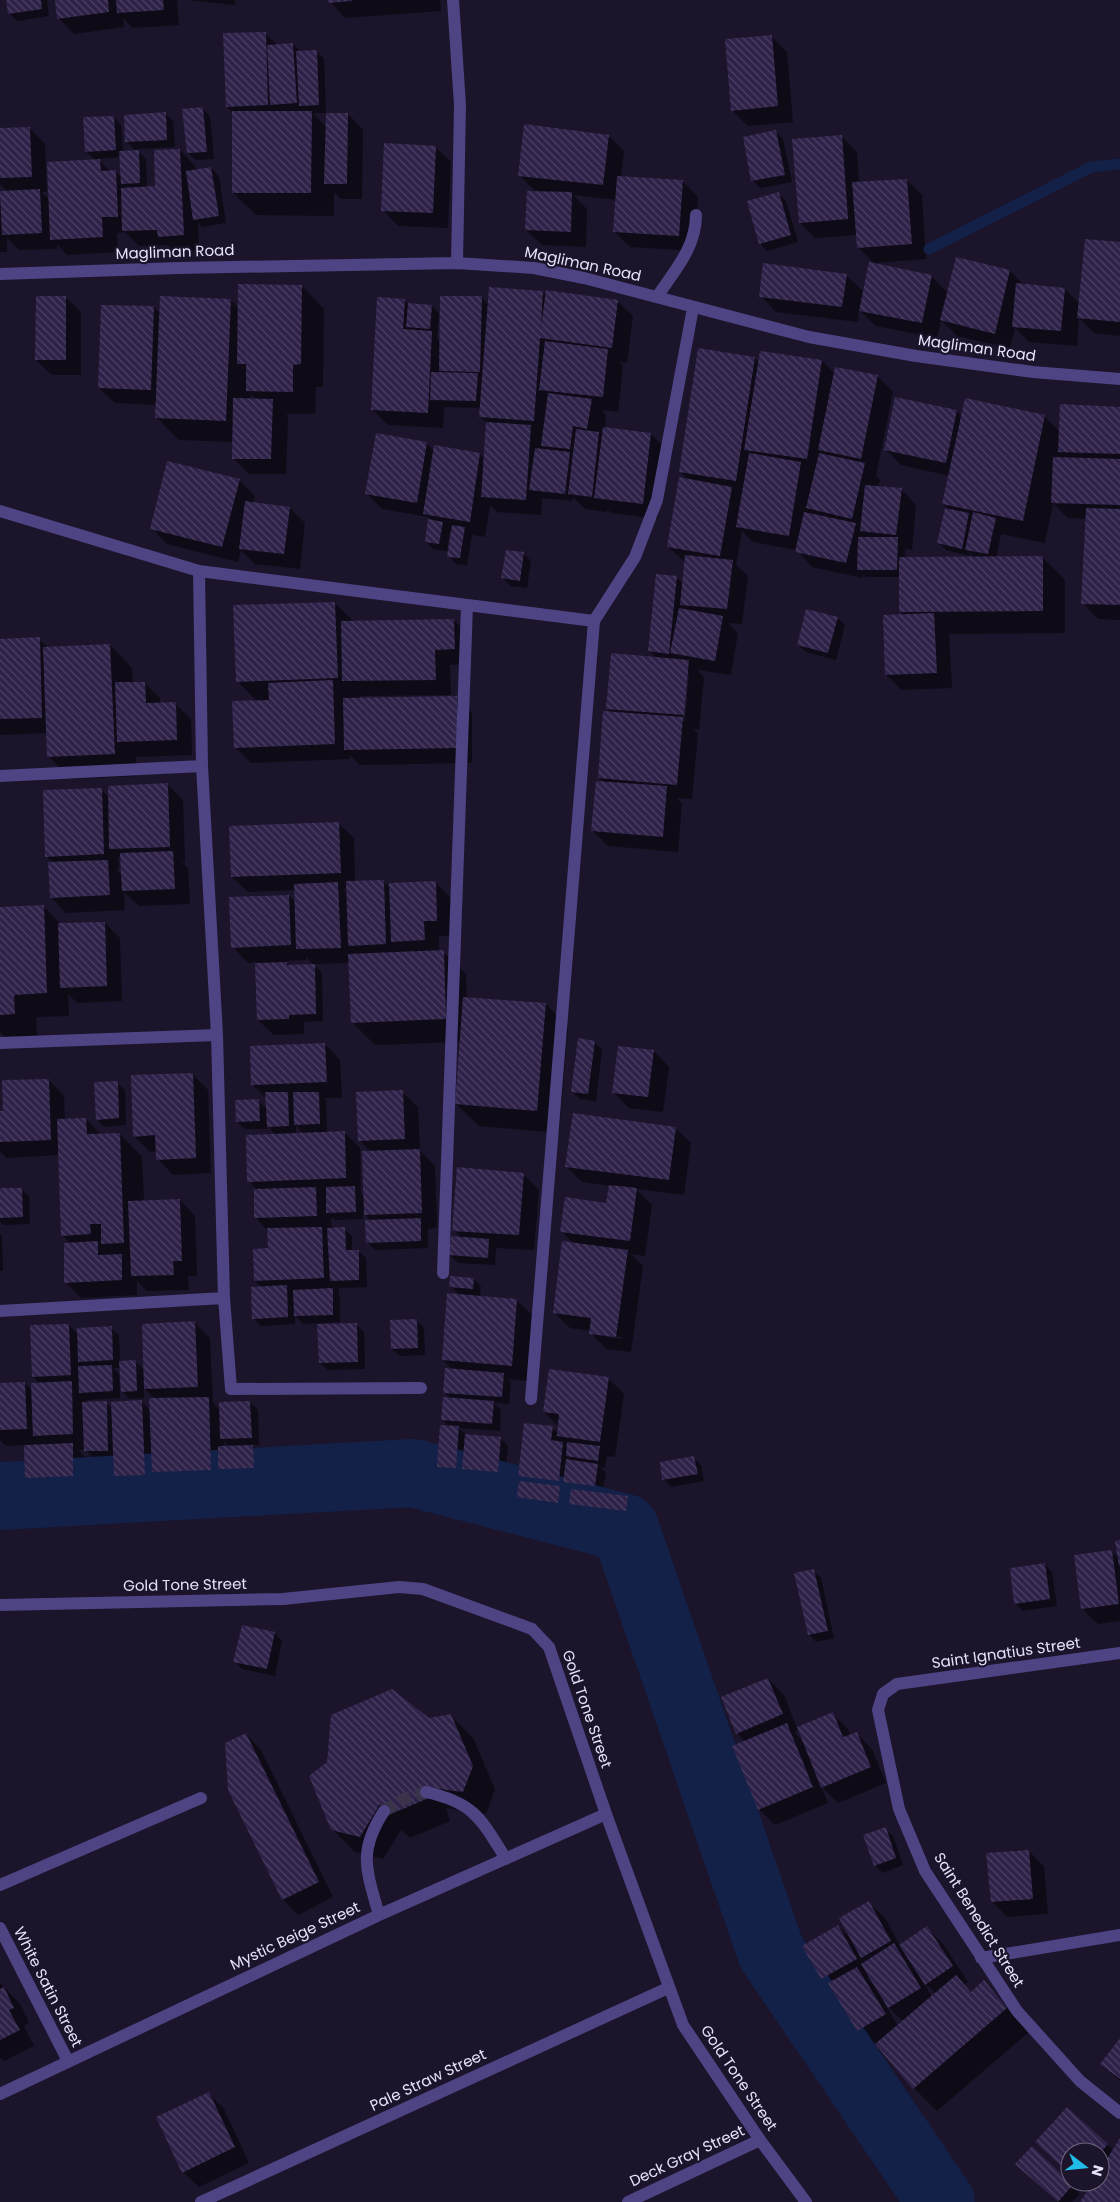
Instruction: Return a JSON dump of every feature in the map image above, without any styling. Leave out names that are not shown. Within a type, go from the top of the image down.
[{"type":"street","points":[[453,0],[460,105],[458,263]]},
{"type":"street","points":[[657,297],[690,248],[696,228],[696,215]]},
{"type":"street","name":"Magliman Road","points":[[0,274],[458,263],[534,268],[584,278],[809,337],[916,356],[1033,372],[1120,379]]},
{"type":"street","points":[[531,1400],[594,621],[635,557],[658,500],[693,308]]},
{"type":"street","points":[[0,511],[199,571],[594,621]]},
{"type":"street","points":[[199,571],[202,766],[217,1035],[224,1298],[231,1389],[421,1388]]},
{"type":"street","points":[[443,1272],[466,605]]},
{"type":"street","points":[[0,776],[202,766]]},
{"type":"street","points":[[0,1043],[217,1035]]},
{"type":"street","points":[[0,1311],[224,1298]]},
{"type":"street","name":"Gold Tone Street","points":[[0,1605],[283,1599],[399,1587],[423,1589],[532,1629],[549,1647],[606,1814],[668,1988],[683,2024],[760,2140],[806,2202]]},
{"type":"street","name":"Saint Ignatius Street","points":[[897,1684],[1120,1653]]},
{"type":"street","name":"Saint Benedict Street","points":[[897,1684],[883,1694],[878,1710],[899,1809],[925,1871],[1017,2011],[1080,2081],[1120,2113]]},
{"type":"street","points":[[426,1792],[448,1797],[464,1805],[482,1819],[506,1859]]},
{"type":"street","points":[[0,1886],[201,1798]]},
{"type":"street","points":[[379,1915],[366,1866],[366,1845],[384,1811]]},
{"type":"street","name":"Mystic Beige Street","points":[[0,2094],[379,1915],[606,1814]]},
{"type":"street","name":"White Satin Street","points":[[0,1928],[68,2061]]},
{"type":"street","points":[[981,1958],[1120,1936]]},
{"type":"street","name":"Pale Straw Street","points":[[201,2202],[668,1988]]},
{"type":"street","name":"Deck Gray Street","points":[[628,2202],[760,2140]]},
{"type":"building","points":[[6,0],[41,0],[42,9],[8,14]]},
{"type":"building","points":[[55,0],[108,0],[109,12],[57,19]]},
{"type":"building","points":[[116,0],[163,0],[164,10],[117,13]]},
{"type":"building","points":[[328,0],[352,0],[352,1],[328,3]]},
{"type":"building","points":[[266,32],[268,105],[226,107],[223,33]]},
{"type":"building","points":[[772,35],[778,106],[731,111],[725,39]]},
{"type":"building","points":[[293,43],[297,103],[270,105],[267,45]]},
{"type":"building","points":[[317,50],[319,105],[299,106],[296,51]]},
{"type":"building","points":[[203,107],[207,152],[187,153],[182,109]]},
{"type":"building","points":[[232,111],[312,111],[311,193],[232,193]]},
{"type":"building","points":[[166,112],[167,140],[125,142],[124,115]]},
{"type":"building","points":[[326,113],[348,113],[347,184],[324,184]]},
{"type":"building","points":[[114,116],[116,150],[85,152],[83,117]]},
{"type":"building","points":[[524,124],[609,135],[603,185],[518,176]]},
{"type":"building","points":[[30,127],[32,177],[0,178],[0,128]]},
{"type":"building","points":[[776,130],[785,175],[751,181],[743,137]]},
{"type":"building","points":[[842,135],[848,219],[799,223],[792,139]]},
{"type":"building","points":[[384,143],[436,146],[433,213],[381,211]]},
{"type":"building","points":[[180,149],[184,235],[158,237],[157,230],[122,231],[121,188],[155,186],[154,150]]},
{"type":"building","points":[[139,150],[140,183],[121,184],[119,151]]},
{"type":"building","points":[[100,159],[101,171],[116,170],[118,217],[102,217],[103,237],[50,240],[47,162]]},
{"type":"building","points":[[211,167],[219,216],[193,220],[186,171]]},
{"type":"building","points":[[617,176],[683,180],[679,236],[613,232]]},
{"type":"building","points":[[907,179],[912,244],[857,248],[852,182]]},
{"type":"building","points":[[40,189],[42,233],[2,235],[0,191]]},
{"type":"building","points":[[527,191],[572,192],[571,232],[525,230]]},
{"type":"building","points":[[779,192],[791,235],[759,244],[747,201]]},
{"type":"building","points":[[1085,239],[1120,242],[1120,322],[1077,318]]},
{"type":"building","points":[[956,257],[1010,270],[995,334],[940,320]]},
{"type":"building","points":[[869,262],[932,275],[922,323],[859,311]]},
{"type":"building","points":[[763,263],[847,274],[842,307],[759,297]]},
{"type":"building","points":[[1016,283],[1065,288],[1061,331],[1012,327]]},
{"type":"building","points":[[238,284],[302,285],[301,364],[293,365],[293,392],[246,391],[246,364],[237,364]]},
{"type":"building","points":[[489,287],[543,291],[541,327],[546,290],[618,300],[612,348],[540,338],[534,421],[479,417]]},
{"type":"building","points":[[36,296],[66,296],[66,360],[35,360]]},
{"type":"building","points":[[160,296],[231,299],[226,421],[155,418]]},
{"type":"building","points":[[440,296],[482,296],[480,372],[439,371]]},
{"type":"building","points":[[377,297],[405,299],[403,329],[432,331],[428,413],[371,410]]},
{"type":"building","points":[[408,303],[432,305],[430,329],[406,327]]},
{"type":"building","points":[[101,305],[154,306],[151,390],[98,388]]},
{"type":"building","points":[[545,341],[608,349],[603,397],[539,390]]},
{"type":"building","points":[[698,348],[755,357],[736,481],[679,472]]},
{"type":"building","points":[[760,351],[822,360],[807,459],[744,450]]},
{"type":"building","points":[[835,367],[878,375],[861,459],[818,450]]},
{"type":"building","points":[[431,372],[478,373],[476,401],[430,400]]},
{"type":"building","points":[[548,393],[592,399],[587,429],[573,426],[570,449],[541,446]]},
{"type":"building","points":[[895,397],[957,410],[946,463],[884,450]]},
{"type":"building","points":[[233,398],[273,399],[271,459],[232,459]]},
{"type":"building","points":[[965,398],[1045,415],[1023,521],[942,504]]},
{"type":"building","points":[[1060,404],[1120,407],[1120,454],[1058,452]]},
{"type":"building","points":[[486,422],[531,425],[526,500],[481,497]]},
{"type":"building","points":[[603,427],[651,433],[643,504],[594,498]]},
{"type":"building","points":[[576,429],[599,432],[592,497],[568,494]]},
{"type":"building","points":[[376,433],[427,442],[417,503],[365,494]]},
{"type":"building","points":[[434,445],[480,453],[470,522],[423,514]]},
{"type":"building","points":[[535,448],[570,452],[565,494],[529,490]]},
{"type":"building","points":[[749,453],[801,462],[789,536],[736,527]]},
{"type":"building","points":[[819,453],[865,463],[852,519],[806,508]]},
{"type":"building","points":[[1053,457],[1120,459],[1120,505],[1051,503]]},
{"type":"building","points":[[167,461],[240,479],[222,547],[150,529]]},
{"type":"building","points":[[679,477],[732,487],[720,556],[667,547]]},
{"type":"building","points":[[865,485],[902,488],[896,535],[860,531]]},
{"type":"building","points":[[245,501],[290,507],[284,554],[239,549]]},
{"type":"building","points":[[945,508],[969,513],[962,549],[937,543]]},
{"type":"building","points":[[1086,508],[1120,509],[1120,605],[1081,604]]},
{"type":"building","points":[[804,512],[856,523],[846,563],[795,552]]},
{"type":"building","points":[[973,512],[996,518],[988,554],[965,550]]},
{"type":"building","points":[[428,519],[443,522],[439,544],[425,542]]},
{"type":"building","points":[[452,525],[465,527],[460,558],[447,557]]},
{"type":"building","points":[[858,537],[898,537],[897,570],[857,570]]},
{"type":"building","points":[[506,550],[524,552],[520,581],[501,578]]},
{"type":"building","points":[[685,555],[733,560],[727,609],[680,605]]},
{"type":"building","points":[[1043,556],[1043,611],[899,612],[899,557]]},
{"type":"building","points":[[656,574],[677,576],[669,654],[648,651]]},
{"type":"building","points":[[335,602],[338,678],[236,682],[233,605]]},
{"type":"building","points":[[679,608],[723,616],[715,661],[670,653]]},
{"type":"building","points":[[806,609],[838,617],[828,653],[797,645]]},
{"type":"building","points":[[934,613],[937,673],[885,675],[883,615]]},
{"type":"building","points":[[454,619],[455,649],[435,650],[436,680],[342,681],[341,621]]},
{"type":"building","points":[[40,637],[42,718],[0,719],[0,639]]},
{"type":"building","points":[[110,644],[115,754],[47,757],[43,647]]},
{"type":"building","points":[[611,653],[689,660],[684,715],[606,709]]},
{"type":"building","points":[[333,680],[335,744],[234,748],[232,701],[269,700],[268,683]]},
{"type":"building","points":[[115,682],[145,682],[146,703],[176,702],[177,740],[117,742]]},
{"type":"building","points":[[457,696],[457,748],[344,750],[343,698]]},
{"type":"building","points":[[603,711],[683,717],[677,785],[598,778]]},
{"type":"building","points":[[596,781],[667,786],[663,837],[591,831]]},
{"type":"building","points":[[168,783],[170,847],[109,849],[108,786]]},
{"type":"building","points":[[102,788],[104,854],[45,857],[43,790]]},
{"type":"building","points":[[339,822],[341,873],[231,877],[229,826]]},
{"type":"building","points":[[173,851],[175,889],[122,891],[120,853]]},
{"type":"building","points":[[108,860],[110,895],[50,898],[48,862]]},
{"type":"building","points":[[384,880],[386,944],[348,946],[346,881]]},
{"type":"building","points":[[436,881],[437,921],[424,921],[425,940],[391,942],[389,883]]},
{"type":"building","points":[[338,882],[341,948],[296,949],[294,884]]},
{"type":"building","points":[[289,895],[291,945],[231,948],[229,897]]},
{"type":"building","points":[[44,905],[47,993],[14,995],[15,1014],[0,1015],[0,907]]},
{"type":"building","points":[[105,922],[107,986],[60,988],[58,923]]},
{"type":"building","points":[[444,950],[446,1019],[351,1023],[348,954]]},
{"type":"building","points":[[287,962],[287,965],[315,964],[316,1014],[289,1015],[289,1019],[257,1020],[255,963]]},
{"type":"building","points":[[463,997],[546,1003],[537,1111],[455,1104]]},
{"type":"building","points":[[578,1038],[595,1041],[588,1094],[571,1092]]},
{"type":"building","points":[[325,1043],[327,1082],[251,1085],[250,1046]]},
{"type":"building","points":[[618,1046],[654,1050],[648,1097],[612,1093]]},
{"type":"building","points":[[193,1073],[196,1158],[156,1160],[155,1135],[133,1137],[131,1075]]},
{"type":"building","points":[[49,1079],[51,1140],[0,1142],[0,1111],[3,1111],[2,1080]]},
{"type":"building","points":[[118,1081],[119,1118],[96,1120],[94,1082]]},
{"type":"building","points":[[403,1090],[405,1139],[358,1141],[356,1092]]},
{"type":"building","points":[[265,1092],[288,1092],[289,1126],[267,1127]]},
{"type":"building","points":[[293,1092],[319,1092],[320,1124],[294,1125]]},
{"type":"building","points":[[259,1099],[260,1121],[236,1122],[235,1100]]},
{"type":"building","points":[[573,1113],[676,1127],[669,1180],[565,1167]]},
{"type":"building","points":[[86,1118],[87,1134],[120,1133],[124,1243],[101,1244],[101,1224],[90,1224],[91,1234],[61,1236],[57,1119]]},
{"type":"building","points":[[345,1131],[346,1178],[247,1182],[246,1135]]},
{"type":"building","points":[[420,1149],[422,1213],[364,1215],[362,1151]]},
{"type":"building","points":[[457,1167],[524,1173],[519,1235],[452,1231]]},
{"type":"building","points":[[609,1185],[637,1188],[630,1241],[560,1232],[565,1197],[606,1203]]},
{"type":"building","points":[[355,1186],[356,1212],[326,1213],[326,1187]]},
{"type":"building","points":[[316,1187],[317,1216],[254,1218],[254,1189]]},
{"type":"building","points":[[0,1188],[22,1188],[23,1217],[0,1218]]},
{"type":"building","points":[[180,1199],[182,1261],[173,1261],[174,1275],[131,1276],[128,1201]]},
{"type":"building","points":[[421,1218],[421,1241],[366,1243],[365,1220]]},
{"type":"building","points":[[322,1227],[324,1278],[254,1281],[253,1249],[268,1248],[267,1228]]},
{"type":"building","points":[[345,1227],[346,1250],[359,1250],[359,1280],[330,1281],[327,1228]]},
{"type":"building","points":[[451,1236],[489,1239],[488,1258],[449,1255]]},
{"type":"building","points":[[98,1241],[98,1255],[122,1254],[122,1280],[64,1283],[64,1243]]},
{"type":"building","points":[[562,1241],[628,1250],[616,1337],[589,1334],[591,1318],[553,1313]]},
{"type":"building","points":[[450,1276],[474,1278],[473,1289],[449,1287]]},
{"type":"building","points":[[287,1285],[288,1317],[252,1319],[251,1287]]},
{"type":"building","points":[[333,1288],[333,1315],[294,1316],[293,1290]]},
{"type":"building","points":[[447,1293],[517,1299],[512,1366],[442,1360]]},
{"type":"building","points":[[417,1319],[418,1348],[391,1349],[390,1320]]},
{"type":"building","points":[[195,1321],[198,1387],[144,1389],[142,1324]]},
{"type":"building","points":[[357,1323],[358,1362],[319,1363],[317,1324]]},
{"type":"building","points":[[69,1324],[71,1375],[32,1377],[30,1325]]},
{"type":"building","points":[[112,1326],[113,1360],[78,1362],[77,1328]]},
{"type":"building","points":[[136,1360],[137,1391],[121,1392],[119,1361]]},
{"type":"building","points":[[112,1365],[113,1391],[79,1393],[78,1366]]},
{"type":"building","points":[[445,1368],[504,1373],[502,1397],[443,1393]]},
{"type":"building","points":[[549,1369],[609,1377],[600,1442],[557,1436],[559,1414],[543,1412]]},
{"type":"building","points":[[72,1381],[73,1434],[33,1436],[31,1383]]},
{"type":"building","points":[[25,1382],[27,1429],[0,1430],[0,1383]]},
{"type":"building","points":[[209,1397],[211,1470],[152,1472],[149,1398]]},
{"type":"building","points":[[443,1397],[494,1401],[492,1424],[441,1420]]},
{"type":"building","points":[[142,1400],[145,1475],[114,1476],[111,1402]]},
{"type":"building","points":[[107,1401],[108,1451],[84,1451],[82,1402]]},
{"type":"building","points":[[250,1401],[252,1438],[220,1439],[219,1402]]},
{"type":"building","points":[[524,1423],[553,1426],[551,1440],[563,1442],[559,1481],[518,1476]]},
{"type":"building","points":[[440,1425],[459,1426],[456,1468],[437,1467]]},
{"type":"building","points":[[465,1434],[501,1437],[498,1472],[462,1469]]},
{"type":"building","points":[[567,1442],[600,1446],[598,1461],[566,1456]]},
{"type":"building","points":[[73,1443],[73,1476],[25,1478],[24,1445]]},
{"type":"building","points":[[253,1445],[254,1468],[218,1469],[218,1446]]},
{"type":"building","points":[[694,1456],[698,1474],[662,1480],[660,1462]]},
{"type":"building","points":[[566,1459],[598,1464],[595,1486],[563,1482]]},
{"type":"building","points":[[519,1481],[560,1486],[558,1503],[517,1497]]},
{"type":"building","points":[[571,1489],[628,1496],[626,1511],[569,1504]]},
{"type":"building","points":[[1120,1540],[1120,1566],[1119,1566],[1115,1541]]},
{"type":"building","points":[[1112,1550],[1119,1604],[1081,1609],[1074,1555]]},
{"type":"building","points":[[1045,1563],[1050,1599],[1014,1604],[1010,1568]]},
{"type":"building","points":[[814,1569],[828,1631],[808,1635],[794,1573]]},
{"type":"building","points":[[242,1625],[275,1632],[267,1669],[233,1662]]},
{"type":"building","points":[[768,1678],[783,1714],[736,1734],[721,1697]]},
{"type":"building","points":[[392,1689],[429,1718],[451,1714],[473,1766],[463,1792],[424,1787],[429,1798],[386,1816],[380,1804],[360,1837],[331,1830],[309,1776],[327,1762],[331,1715]]},
{"type":"building","points":[[833,1712],[843,1737],[857,1732],[871,1767],[821,1788],[797,1727]]},
{"type":"building","points":[[787,1723],[813,1787],[758,1810],[732,1746]]},
{"type":"building","points":[[246,1733],[319,1882],[282,1900],[228,1790],[225,1743]]},
{"type":"building","points":[[886,1827],[896,1858],[874,1866],[863,1835]]},
{"type":"building","points":[[1029,1850],[1033,1899],[991,1902],[986,1853]]},
{"type":"building","points":[[869,1901],[891,1941],[861,1958],[839,1918]]},
{"type":"building","points":[[838,1925],[857,1959],[821,1979],[802,1946]]},
{"type":"building","points":[[927,1926],[953,1966],[925,1985],[899,1945]]},
{"type":"building","points":[[894,1943],[921,1988],[888,2008],[861,1964]]},
{"type":"building","points":[[857,1967],[886,2014],[857,2031],[828,1983]]},
{"type":"building","points":[[956,1975],[971,1992],[984,1980],[1007,2008],[913,2089],[875,2044]]},
{"type":"building","points":[[4,1987],[14,2008],[9,2010],[20,2030],[0,2040],[0,1989]]},
{"type":"building","points":[[1120,2038],[1120,2079],[1100,2064]]},
{"type":"building","points":[[209,2092],[235,2147],[182,2173],[156,2117]]},
{"type":"building","points":[[1067,2107],[1106,2142],[1060,2142],[1060,2165],[1035,2142]]},
{"type":"building","points":[[1120,2138],[1120,2202],[1080,2202],[1086,2192],[1110,2192],[1110,2154]]},
{"type":"building","points":[[1032,2146],[1060,2173],[1060,2192],[1067,2192],[1058,2202],[1015,2164]]},
{"type":"waterway","points":[[929,249],[1091,167],[1120,164]]},
{"type":"waterway","points":[[0,1496],[413,1473],[625,1528],[771,1952],[941,2202]]},
{"type":"tunnel","points":[[384,1811],[404,1799],[426,1792]]}]
